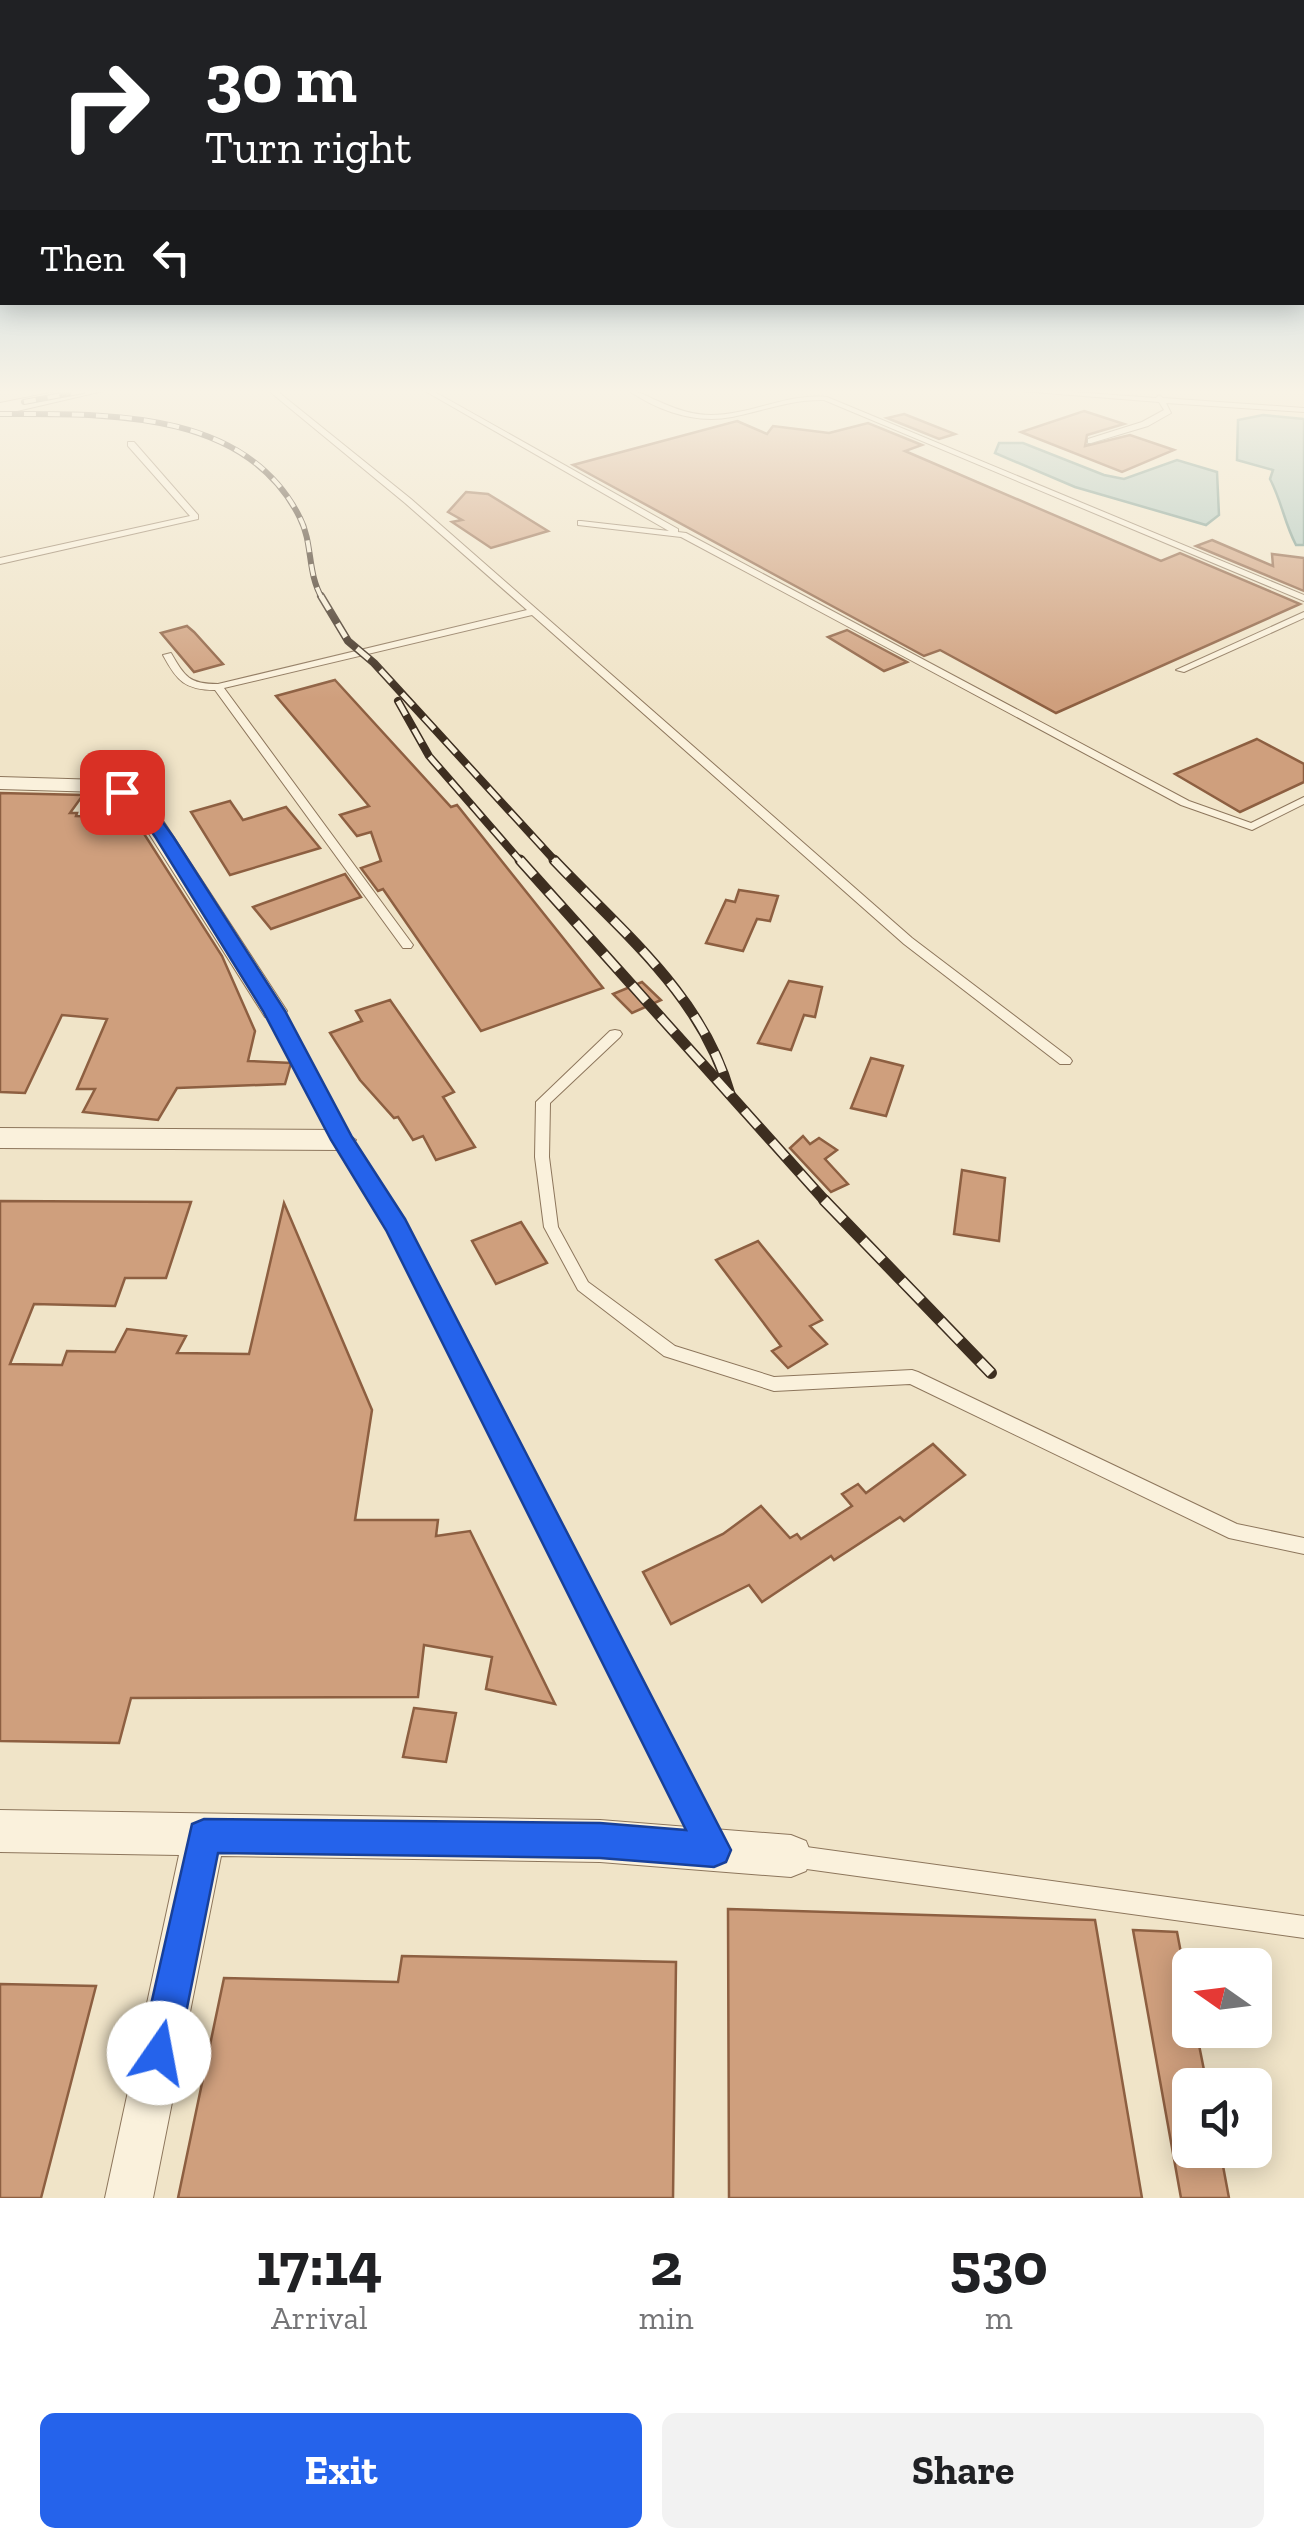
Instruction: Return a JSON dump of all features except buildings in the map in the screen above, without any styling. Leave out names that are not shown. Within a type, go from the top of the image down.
[{"type":"street","points":[[0,784],[102,786],[137,798],[274,1011]]},
{"type":"street","points":[[0,1138],[342,1140]]},
{"type":"street","points":[[0,1831],[600,1841],[792,1856]]},
{"type":"street","points":[[129,2198],[204,1836]]},
{"type":"lane","points":[[0,561],[195,517],[174,494]]},
{"type":"lane","points":[[399,494],[908,941],[1065,1061]]},
{"type":"lane","points":[[609,494],[1185,803],[1252,827],[1304,800]]},
{"type":"lane","points":[[1054,494],[1304,598]]},
{"type":"lane","points":[[581,523],[684,536]]},
{"type":"lane","points":[[168,655],[182,682],[193,688],[218,687],[531,612]]},
{"type":"lane","points":[[1180,670],[1304,615]]},
{"type":"lane","points":[[218,687],[407,945]]},
{"type":"lane","points":[[274,1011],[342,1140],[396,1226],[714,1850]]},
{"type":"lane","points":[[615,1034],[543,1102],[542,1158],[551,1227],[582,1286],[670,1351],[774,1384],[912,1377],[1235,1532],[1304,1546]]},
{"type":"lane","points":[[792,1856],[1304,1926]]},
{"type":"water","points":[[1098,494],[1218,494],[1219,515],[1206,525]]},
{"type":"water","points":[[1304,494],[1304,545],[1296,545],[1277,496]]},
{"type":"railway","points":[[284,494],[300,518],[321,596]]},
{"type":"railway","points":[[321,596],[348,641],[374,663],[557,863]]},
{"type":"railway","points":[[398,701],[429,756],[522,863]]},
{"type":"railway","points":[[520,860],[826,1202]]},
{"type":"railway","points":[[554,860],[633,940],[680,996],[717,1059],[730,1094]]},
{"type":"railway","points":[[824,1200],[991,1373]]},
{"type":"route","points":[[122,792],[137,798],[165,838],[274,1011],[342,1140],[396,1226],[714,1850],[600,1841],[204,1836],[159,2053]]}]
